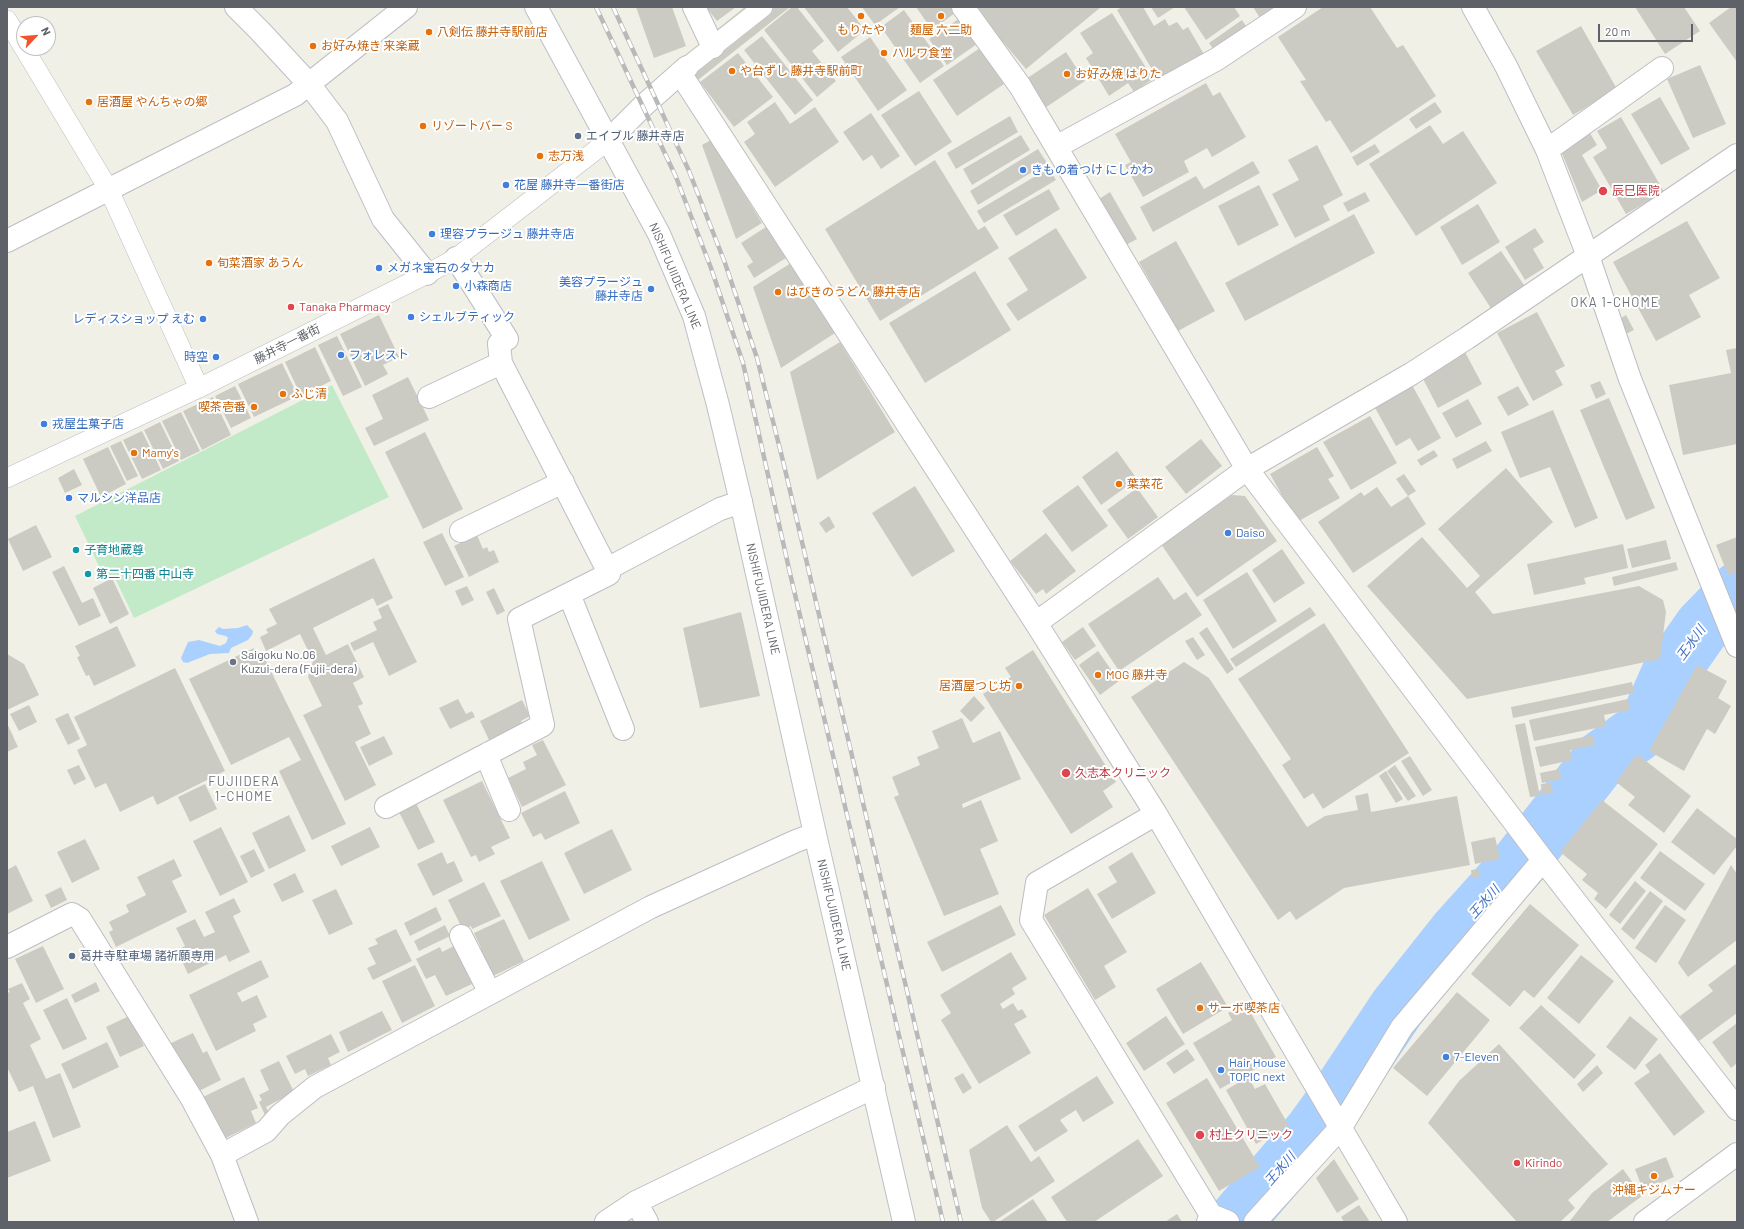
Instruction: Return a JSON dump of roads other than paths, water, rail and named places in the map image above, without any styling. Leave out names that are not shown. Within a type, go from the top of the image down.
[{"type":"street","points":[[236,7],[309,84],[337,121],[383,218],[427,274]]},
{"type":"street","points":[[7,241],[295,95],[406,7]]},
{"type":"street","name":"NISHIFUJIIDERA LINE","points":[[536,7],[659,234],[694,316],[718,405],[741,502],[904,1222]]},
{"type":"street","points":[[694,7],[713,47]]},
{"type":"street","points":[[609,140],[643,106],[684,70],[763,7]]},
{"type":"street","points":[[963,7],[1020,86],[1247,469],[1543,860],[1737,1109]]},
{"type":"street","points":[[1056,147],[1217,59],[1295,7]]},
{"type":"street","points":[[1473,7],[1506,66],[1547,150],[1588,256],[1630,379],[1733,637]]},
{"type":"street","points":[[7,20],[109,190],[199,388]]},
{"type":"street","points":[[1547,150],[1662,68]]},
{"type":"street","points":[[684,70],[1156,814],[1396,1222]]},
{"type":"street","name":"藤井寺一番街","points":[[7,478],[199,388],[456,258],[609,140]]},
{"type":"street","points":[[1036,623],[1247,469],[1411,374],[1467,338],[1737,155]]},
{"type":"street","points":[[386,807],[543,725],[519,620],[609,574],[501,363],[499,344],[507,339],[456,258]]},
{"type":"street","points":[[429,397],[501,363]]},
{"type":"street","points":[[461,531],[562,482]]},
{"type":"street","points":[[606,569],[720,509],[741,502]]},
{"type":"street","points":[[569,594],[623,729]]},
{"type":"street","points":[[489,753],[489,762],[509,810]]},
{"type":"street","points":[[1156,814],[1037,883],[1031,920],[1216,1220]]},
{"type":"street","points":[[222,1155],[266,1131],[280,1115],[315,1087],[651,907],[796,841],[815,834]]},
{"type":"street","points":[[1255,1222],[1341,1127],[1402,1026],[1543,860]]},
{"type":"street","points":[[7,947],[72,914],[80,918],[192,1099],[222,1155],[247,1222]]},
{"type":"street","points":[[461,936],[490,993]]},
{"type":"street","points":[[606,1222],[636,1202],[874,1087]]},
{"type":"street","points":[[1645,1222],[1737,1154]]},
{"type":"street","points":[[636,1202],[647,1222]]},
{"type":"water","points":[[247,625],[253,631],[252,635],[248,640],[231,648],[229,653],[210,654],[187,663],[183,662],[181,658],[188,642],[199,640],[220,646],[226,643],[228,638],[217,634],[215,631],[219,627],[223,629],[238,628]]},
{"type":"waterway","name":"王水川","points":[[1235,1222],[1313,1131],[1397,1008],[1458,931],[1521,861],[1600,760],[1646,727],[1670,673],[1703,626],[1737,591]]},
{"type":"railway","points":[[596,7],[676,177],[711,268],[743,363],[789,569],[943,1222]]},
{"type":"railway","points":[[613,7],[689,171],[725,263],[757,358],[784,465],[961,1222]]},
{"type":"place","name":"もりたや","points":[[861,16]]},
{"type":"place","name":"麺屋 六二助","points":[[941,16]]},
{"type":"place","name":"八剣伝 藤井寺駅前店","points":[[429,32]]},
{"type":"place","name":"お好み焼き 来楽蔵","points":[[313,46]]},
{"type":"place","name":"ハルワ食堂","points":[[884,53]]},
{"type":"place","name":"や台ずし 藤井寺駅前町","points":[[732,71]]},
{"type":"place","name":"お好み焼 はりた","points":[[1067,74]]},
{"type":"place","name":"居酒屋 やんちゃの郷","points":[[89,102]]},
{"type":"place","name":"リゾートバー S","points":[[423,126]]},
{"type":"place","name":"エイブル 藤井寺店","points":[[578,136]]},
{"type":"place","name":"志万浅","points":[[540,156]]},
{"type":"place","name":"きもの着つけ にしかわ","points":[[1023,170]]},
{"type":"place","name":"花屋 藤井寺一番街店","points":[[506,185]]},
{"type":"place","name":"辰巳医院","points":[[1603,191]]},
{"type":"place","name":"理容プラージュ 藤井寺店","points":[[432,234]]},
{"type":"place","name":"旬菜酒家 あうん","points":[[209,263]]},
{"type":"place","name":"メガネ宝石のタナカ","points":[[379,268]]},
{"type":"place","name":"小森商店","points":[[456,286]]},
{"type":"place","name":"美容プラージュ 藤井寺店","points":[[651,289]]},
{"type":"place","name":"はびきのうどん 藤井寺店","points":[[778,292]]},
{"type":"place","name":"Tanaka Pharmacy","points":[[291,307]]},
{"type":"place","name":"シェルブティック","points":[[411,317]]},
{"type":"place","name":"レディスショップ えむ","points":[[203,319]]},
{"type":"place","name":"フォレスト","points":[[341,355]]},
{"type":"place","name":"時空","points":[[216,357]]},
{"type":"place","name":"ふじ清","points":[[283,394]]},
{"type":"place","name":"喫茶壱番","points":[[254,407]]},
{"type":"place","name":"戎屋生菓子店","points":[[44,424]]},
{"type":"place","name":"Mamy's","points":[[134,453]]},
{"type":"place","name":"葉菜花","points":[[1119,484]]},
{"type":"place","name":"マルシン洋品店","points":[[69,498]]},
{"type":"place","name":"Daiso","points":[[1228,533]]},
{"type":"place","name":"子育地蔵尊","points":[[76,550]]},
{"type":"place","name":"第二十四番 中山寺","points":[[88,574]]},
{"type":"place","name":"Saigoku No.06 Kuzui-dera (Fujii-dera)","points":[[233,662]]},
{"type":"place","name":"MOG 藤井寺","points":[[1098,675]]},
{"type":"place","name":"居酒屋つじ坊","points":[[1019,686]]},
{"type":"place","name":"久志本クリニック","points":[[1066,773]]},
{"type":"place","name":"葛井寺駐車場 諸祈願専用","points":[[72,956]]},
{"type":"place","name":"サーボ喫茶店","points":[[1200,1008]]},
{"type":"place","name":"7-Eleven","points":[[1446,1057]]},
{"type":"place","name":"Hair House TOPIC next","points":[[1221,1070]]},
{"type":"place","name":"村上クリニック","points":[[1200,1135]]},
{"type":"place","name":"Kirindo","points":[[1517,1163]]},
{"type":"place","name":"沖縄キジムナー","points":[[1654,1176]]},
{"type":"district","name":"OKA 1-CHOME","points":[[1615,303]]},
{"type":"district","name":"FUJIIDERA 1-CHOME","points":[[244,790]]}]
